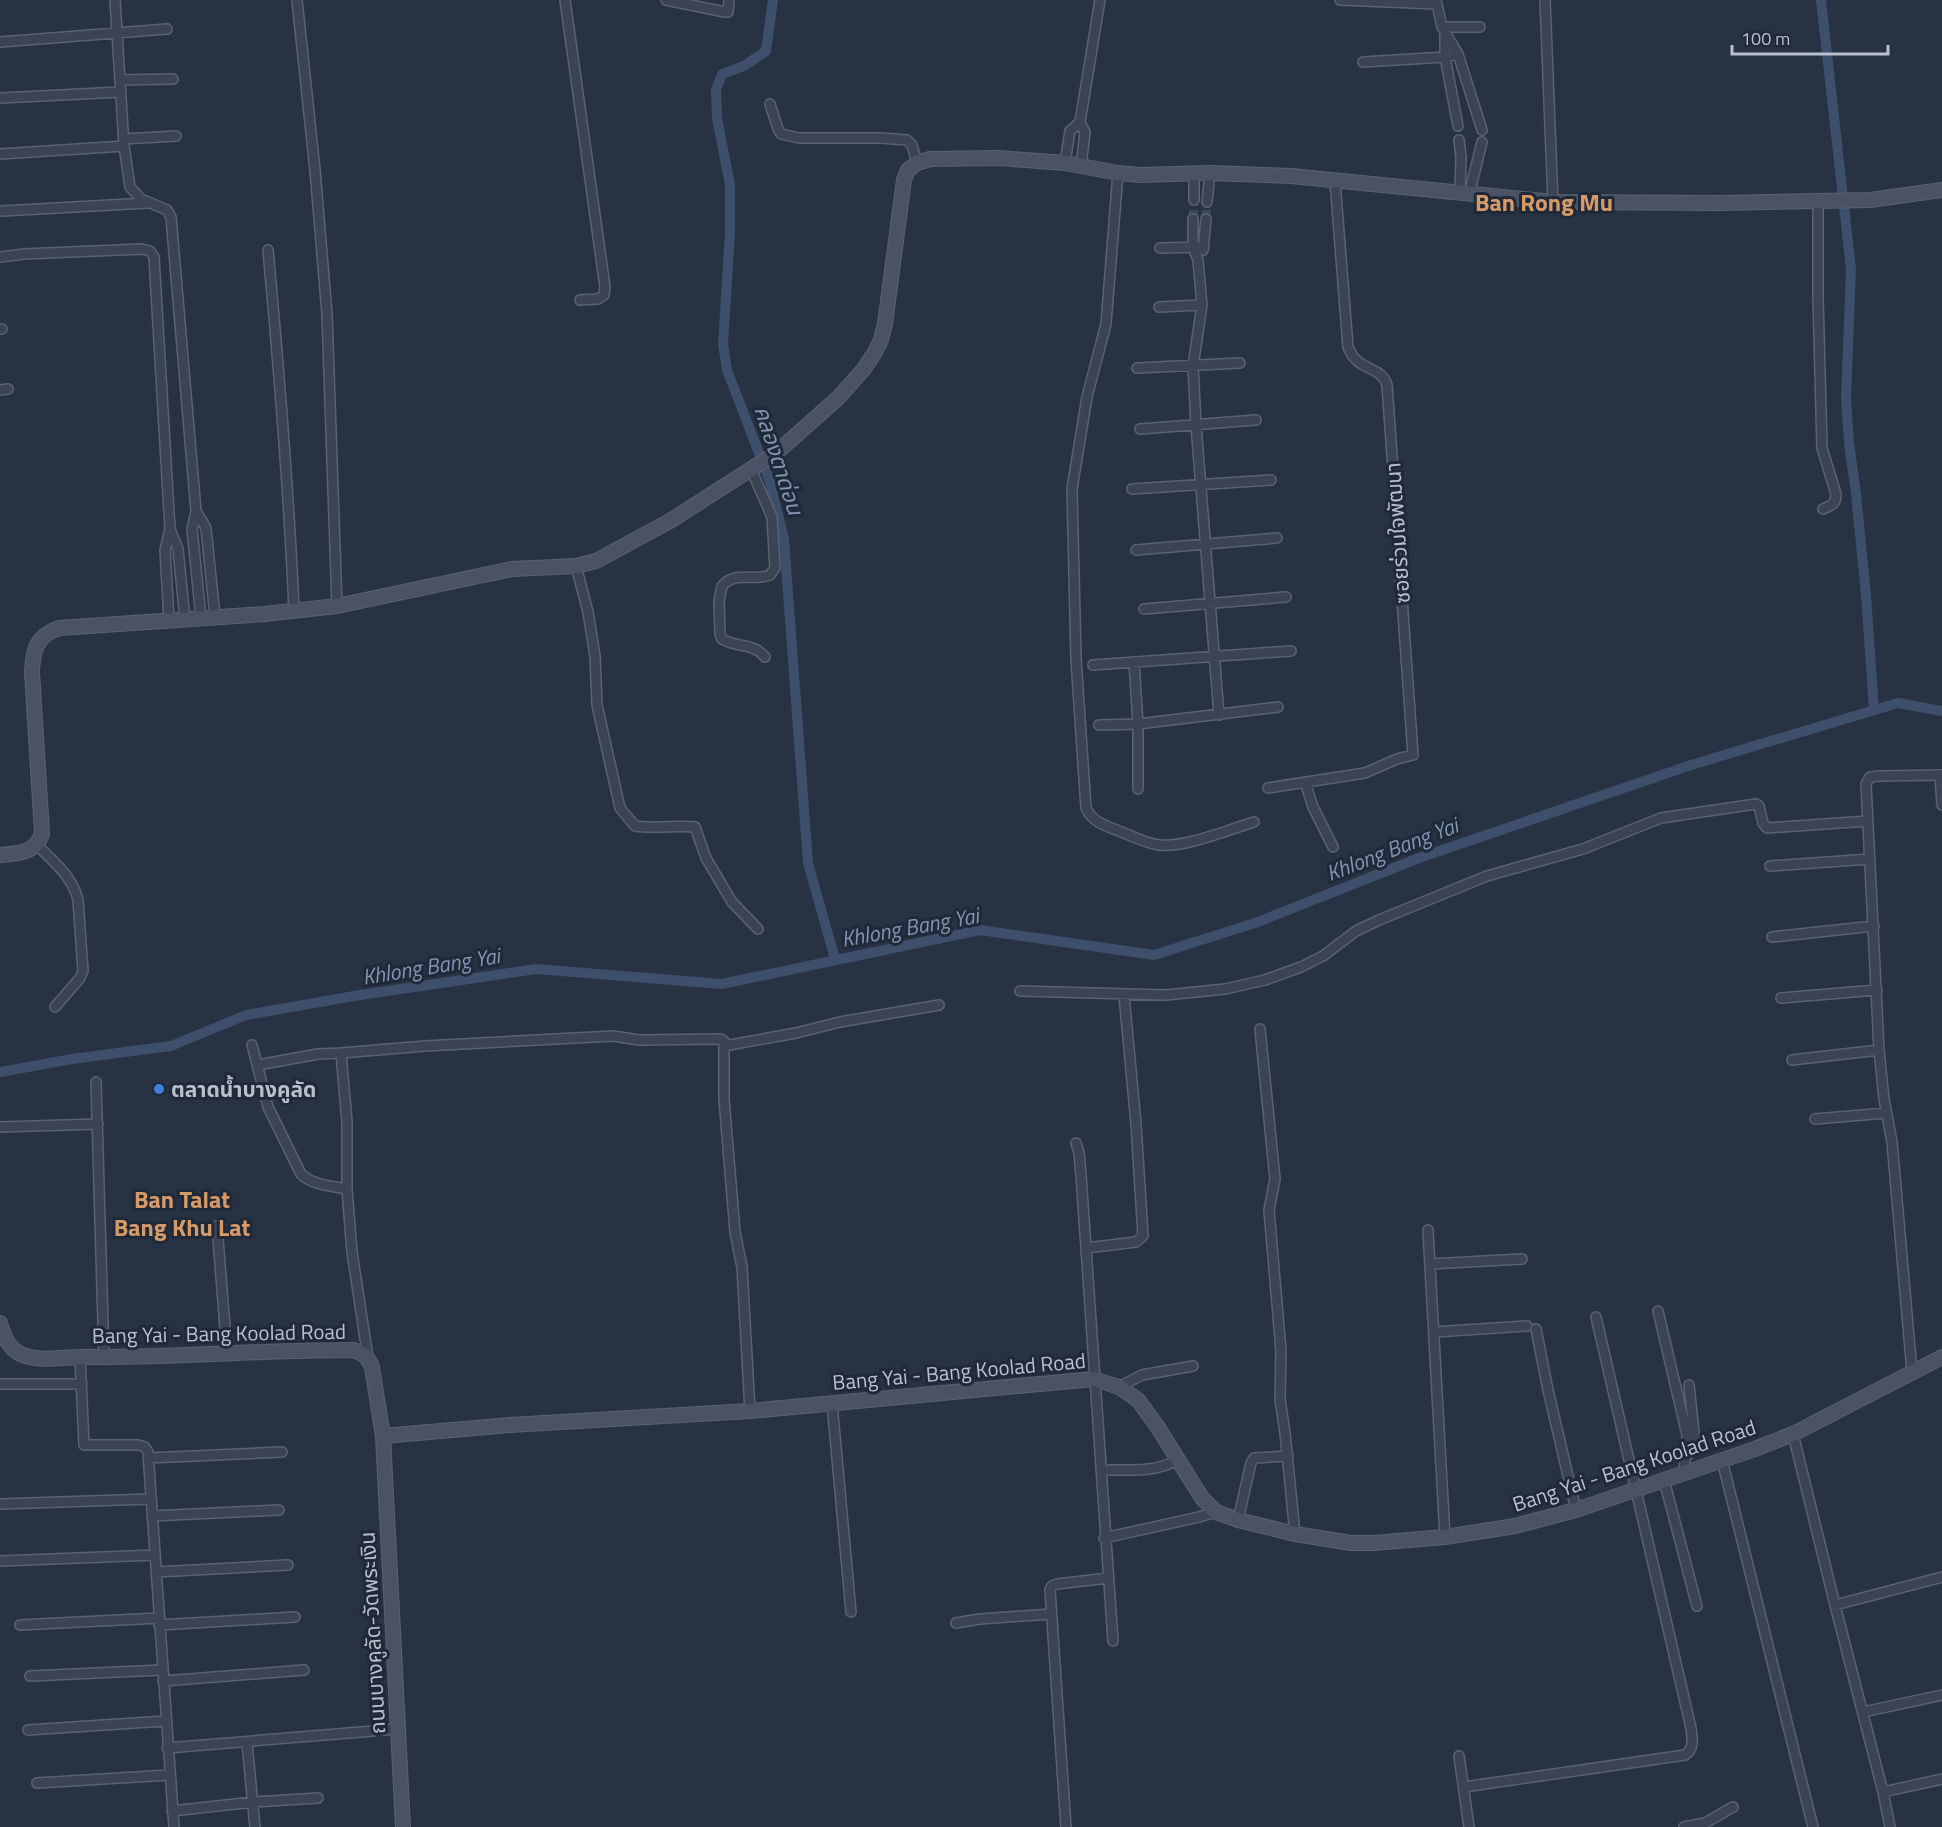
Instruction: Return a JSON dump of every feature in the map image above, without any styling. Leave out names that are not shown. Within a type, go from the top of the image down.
[{"type":"street","points":[[115,0],[124,142],[130,187],[141,199],[167,210],[171,217],[196,511],[192,529],[208,618]]},
{"type":"street","points":[[297,0],[327,314],[338,606]]},
{"type":"street","points":[[565,0],[604,287],[604,295],[598,299],[580,300]]},
{"type":"street","points":[[666,0],[725,12],[728,12],[729,0]]},
{"type":"street","points":[[1081,166],[1085,132],[1080,122],[1100,0]]},
{"type":"street","points":[[1340,0],[1436,2],[1443,30],[1445,57],[1458,126]]},
{"type":"street","points":[[1545,0],[1553,202]]},
{"type":"street","points":[[1443,30],[1480,27]]},
{"type":"street","points":[[0,42],[167,29]]},
{"type":"street","points":[[1443,30],[1458,54],[1482,130]]},
{"type":"street","points":[[1363,62],[1445,57],[1458,54]]},
{"type":"street","points":[[120,80],[173,78]]},
{"type":"street","points":[[0,98],[121,92]]},
{"type":"street","points":[[770,104],[781,134],[800,138],[907,140],[912,145],[917,163]]},
{"type":"street","points":[[1065,163],[1070,131],[1080,122]]},
{"type":"street","points":[[0,154],[176,136]]},
{"type":"street","points":[[1460,140],[1464,194]]},
{"type":"street","points":[[1464,194],[1482,142]]},
{"type":"street","points":[[0,855],[16,855],[26,852],[37,845],[42,833],[32,672],[33,657],[40,638],[59,628],[185,620],[338,606],[512,569],[576,566],[596,561],[670,521],[776,453],[838,398],[863,370],[881,340],[888,309],[904,180],[908,170],[917,163],[930,159],[999,158],[1065,163],[1140,175],[1210,173],[1291,176],[1553,202],[1720,203],[1870,200],[1942,190]]},
{"type":"street","points":[[1119,173],[1106,324],[1087,397],[1072,489],[1076,659],[1086,808],[1089,814],[1104,825],[1161,845],[1184,843],[1254,822]]},
{"type":"street","points":[[1207,202],[1210,173]]},
{"type":"street","points":[[1194,174],[1194,200]]},
{"type":"street","name":"ซอยร่วมใจพัฒนา","points":[[1268,788],[1365,773],[1397,759],[1413,755],[1387,385],[1383,376],[1356,361],[1348,347],[1335,181]]},
{"type":"street","points":[[1818,201],[1822,448],[1836,494],[1836,501],[1833,505],[1823,509]]},
{"type":"street","points":[[2,211],[149,202]]},
{"type":"street","points":[[1193,219],[1193,247],[1198,260],[1202,305],[1193,366],[1199,485],[1219,715]]},
{"type":"street","points":[[1198,260],[1204,246],[1206,219]]},
{"type":"street","points":[[1160,248],[1204,246]]},
{"type":"street","points":[[0,257],[142,249],[150,251],[154,257],[170,529],[165,550],[169,620]]},
{"type":"street","points":[[268,250],[288,487],[294,611]]},
{"type":"street","points":[[1159,307],[1202,305]]},
{"type":"street","points":[[1137,368],[1240,363]]},
{"type":"street","points":[[1140,429],[1256,420]]},
{"type":"street","points":[[754,467],[772,517],[775,568],[770,575],[765,577],[735,577],[722,586],[719,601],[720,634],[727,642],[755,648],[765,657]]},
{"type":"street","points":[[1132,489],[1271,480]]},
{"type":"street","points":[[196,511],[206,528],[208,618]]},
{"type":"street","points":[[170,529],[178,549],[185,620]]},
{"type":"street","points":[[1136,550],[1277,538]]},
{"type":"street","points":[[576,566],[588,612],[595,656],[597,705],[620,808],[635,826],[696,827],[706,858],[732,902],[758,929]]},
{"type":"street","points":[[1144,609],[1286,597]]},
{"type":"street","points":[[1094,665],[1291,651]]},
{"type":"street","points":[[1134,662],[1138,723],[1138,789]]},
{"type":"street","points":[[1099,725],[1219,715],[1278,707]]},
{"type":"street","points":[[1912,1372],[1892,1142],[1886,1113],[1879,1050],[1866,784],[1870,777],[1941,775],[1942,805]]},
{"type":"street","points":[[1305,782],[1313,807],[1333,847]]},
{"type":"street","points":[[1020,991],[1166,995],[1225,989],[1265,980],[1323,956],[1356,931],[1378,920],[1487,876],[1583,849],[1661,818],[1755,804],[1759,806],[1763,823],[1767,828],[1868,821]]},
{"type":"street","points":[[37,845],[68,877],[78,900],[83,971],[80,978],[55,1007]]},
{"type":"street","points":[[1770,866],[1870,859]]},
{"type":"street","points":[[1772,937],[1874,926]]},
{"type":"street","points":[[1781,998],[1876,990]]},
{"type":"street","points":[[1086,1248],[1136,1242],[1143,1236],[1136,1124],[1124,995]]},
{"type":"street","points":[[724,1046],[796,1033],[848,1020],[939,1005]]},
{"type":"street","points":[[1260,1029],[1275,1179],[1269,1210],[1281,1351],[1280,1399],[1295,1534]]},
{"type":"street","points":[[258,1065],[310,1056],[425,1046],[613,1036],[639,1040],[724,1041],[724,1100],[735,1232],[742,1267],[750,1411]]},
{"type":"street","points":[[252,1045],[268,1107],[301,1174],[316,1183],[346,1189]]},
{"type":"street","points":[[1792,1060],[1879,1050]]},
{"type":"street","points":[[341,1053],[346,1122],[346,1189],[352,1252],[368,1359]]},
{"type":"street","points":[[96,1082],[104,1358]]},
{"type":"street","points":[[1815,1119],[1886,1113]]},
{"type":"street","points":[[0,1127],[98,1124]]},
{"type":"street","points":[[1076,1143],[1079,1153],[1104,1538],[1113,1641]]},
{"type":"street","points":[[217,1226],[227,1353]]},
{"type":"street","points":[[1428,1230],[1445,1537]]},
{"type":"street","points":[[1430,1264],[1522,1259]]},
{"type":"street","points":[[1658,1311],[1687,1435],[1683,1474]]},
{"type":"street","points":[[1464,1787],[1674,1757],[1689,1752],[1693,1741],[1596,1317]]},
{"type":"street","name":"Bang Yai - Bang Koolad Road","points":[[0,1323],[4,1337],[12,1348],[20,1354],[40,1359],[353,1350],[360,1352],[368,1359],[372,1367],[383,1436],[498,1426],[750,1411],[1095,1379],[1119,1386],[1138,1400],[1202,1498],[1216,1512],[1238,1520],[1295,1534],[1351,1543],[1445,1537],[1515,1527],[1576,1510],[1793,1434],[1942,1357]]},
{"type":"street","points":[[1434,1332],[1532,1328],[1576,1510]]},
{"type":"street","points":[[80,1357],[84,1445],[138,1445],[145,1447],[148,1458],[174,1827]]},
{"type":"street","points":[[1119,1386],[1142,1375],[1193,1366]]},
{"type":"street","points":[[0,1384],[82,1384]]},
{"type":"street","points":[[1686,1457],[1695,1442],[1689,1385]]},
{"type":"street","points":[[832,1403],[851,1612]]},
{"type":"street","points":[[1793,1434],[1890,1827]]},
{"type":"street","name":"ถนนบางคูลัด-วัดพระเงิน","points":[[383,1436],[404,1827]]},
{"type":"street","points":[[148,1458],[282,1452]]},
{"type":"street","points":[[1238,1520],[1254,1458],[1288,1456]]},
{"type":"street","points":[[1109,1470],[1153,1469],[1165,1467],[1178,1460]]},
{"type":"street","points":[[1722,1460],[1813,1827]]},
{"type":"street","points":[[1664,1480],[1697,1606]]},
{"type":"street","points":[[0,1504],[151,1499]]},
{"type":"street","points":[[152,1516],[279,1510]]},
{"type":"street","points":[[1104,1538],[1216,1512]]},
{"type":"street","points":[[0,1561],[155,1555]]},
{"type":"street","points":[[156,1572],[288,1565]]},
{"type":"street","points":[[1835,1605],[1942,1577]]},
{"type":"street","points":[[1066,1827],[1050,1590],[1057,1584],[1108,1578]]},
{"type":"street","points":[[956,1623],[980,1618],[1051,1614]]},
{"type":"street","points":[[20,1625],[295,1617]]},
{"type":"street","points":[[30,1676],[162,1670]]},
{"type":"street","points":[[163,1681],[304,1670]]},
{"type":"street","points":[[1863,1712],[1942,1695]]},
{"type":"street","points":[[28,1730],[165,1721]]},
{"type":"street","points":[[384,1730],[398,1729]]},
{"type":"street","points":[[167,1749],[373,1731]]},
{"type":"street","points":[[247,1743],[255,1827]]},
{"type":"street","points":[[1459,1756],[1469,1827]]},
{"type":"street","points":[[37,1783],[169,1775]]},
{"type":"street","points":[[1883,1792],[1942,1779]]},
{"type":"street","points":[[172,1811],[318,1798]]},
{"type":"street","points":[[1684,1827],[1706,1823],[1732,1807]]},
{"type":"waterway","name":"คลองตาด่อน","points":[[773,0],[766,51],[744,66],[722,74],[716,90],[717,118],[730,185],[730,233],[723,344],[727,370],[769,479],[784,539],[808,863],[835,959]]},
{"type":"waterway","points":[[1821,0],[1851,269],[1846,398],[1866,595],[1874,710]]},
{"type":"waterway","name":"Khlong Bang Yai","points":[[0,1072],[72,1059],[171,1046],[246,1015],[360,995],[536,969],[722,984],[980,930],[1154,955],[1258,922],[1419,858],[1691,765],[1898,703],[1942,711]]},
{"type":"tunnel","points":[[1193,219],[1194,200]]},
{"type":"tunnel","points":[[1206,219],[1207,202]]},
{"type":"place","name":"ตลาดน้ำบางคูลัด","points":[[159,1089]]},
{"type":"district","name":"Ban Rong Mu","points":[[1544,202]]},
{"type":"district","name":"Ban Talat Bang Khu Lat","points":[[182,1213]]}]
